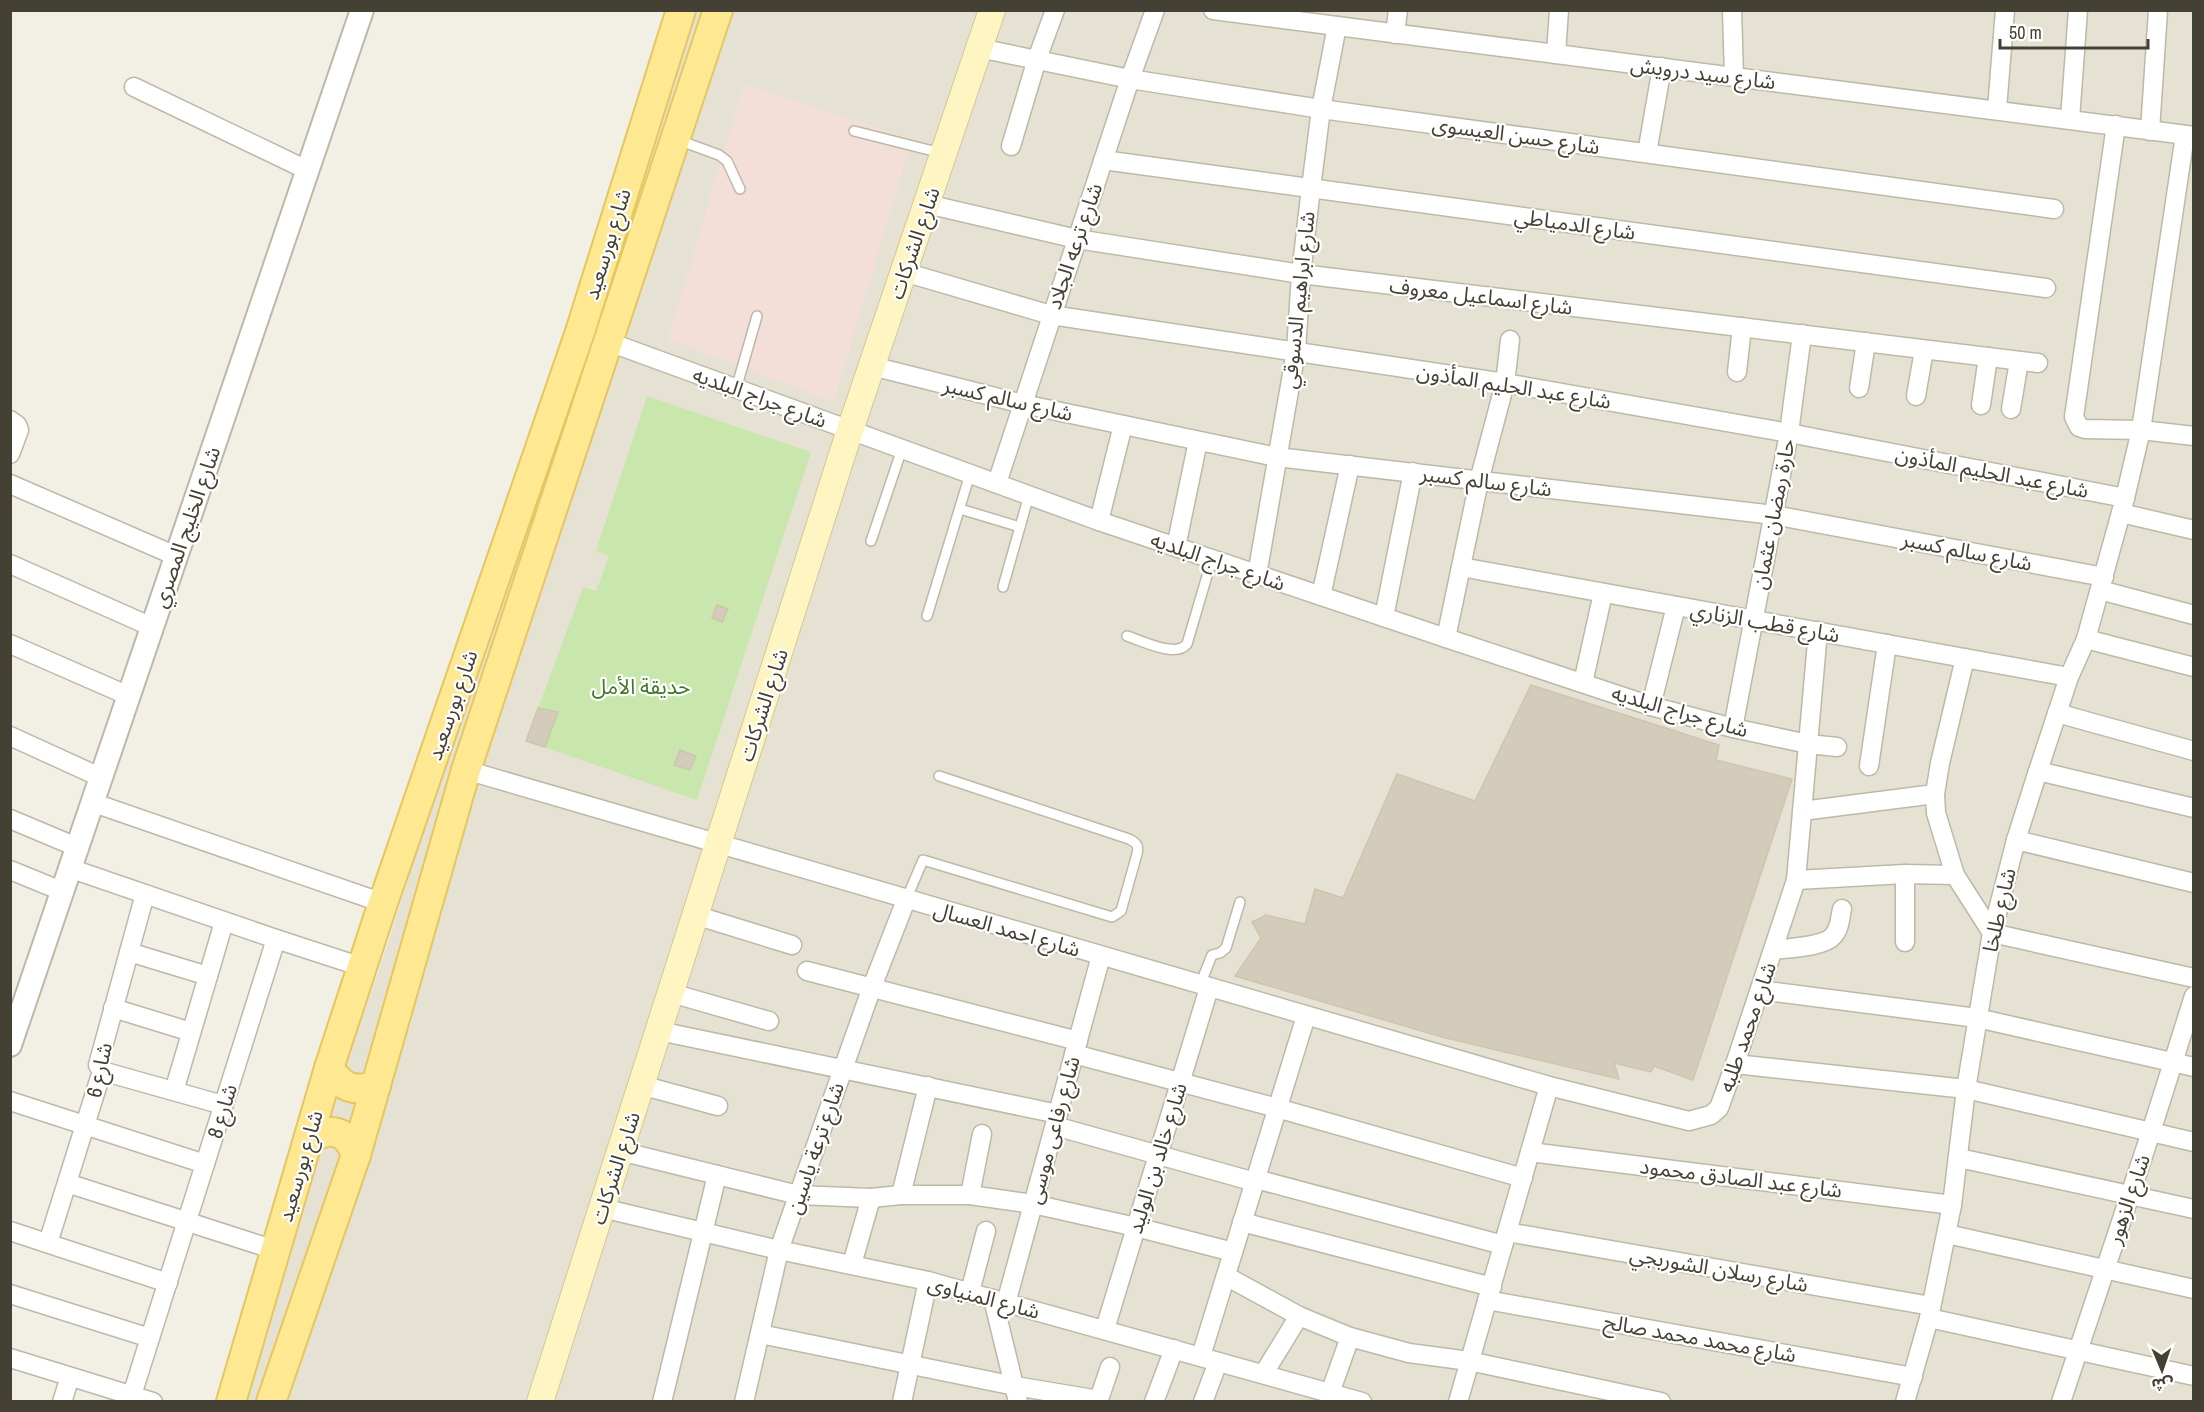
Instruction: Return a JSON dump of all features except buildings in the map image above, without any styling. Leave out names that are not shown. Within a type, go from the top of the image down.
[{"type":"main road","name":"شارع بورسعيد","points":[[231,1401],[329,1068],[580,332],[681,10]]},
{"type":"main road","name":"شارع بورسعيد","points":[[271,1401],[356,1155],[466,770],[718,10]]},
{"type":"main road","name":"شارع الشركات","points":[[540,1401],[850,430],[992,10]]},
{"type":"main road","points":[[329,1068],[337,1079],[349,1087],[363,1090],[376,1086]]},
{"type":"main road","points":[[308,1141],[318,1133],[331,1131],[343,1135],[352,1144],[356,1155]]},
{"type":"street","points":[[1011,146],[1037,59],[1055,10]]},
{"type":"street","name":"شارع ترعه الجلاد","points":[[996,483],[1155,10]]},
{"type":"street","name":"شارع سيد درويش","points":[[1213,10],[1326,20],[1395,33],[2189,135]]},
{"type":"street","points":[[1395,33],[1398,10]]},
{"type":"street","points":[[1556,54],[1559,10]]},
{"type":"street","points":[[1732,10],[1734,76]]},
{"type":"street","points":[[2070,119],[2078,10]]},
{"type":"street","points":[[2150,131],[2158,10]]},
{"type":"street","points":[[1997,109],[2002,11]]},
{"type":"street","name":"شارع الخليج المصري","points":[[10,1045],[64,892],[307,170],[357,12]]},
{"type":"street","name":"شارع ابراهيم الدسوقي","points":[[1257,575],[1296,351],[1301,274],[1321,109],[1326,20]]},
{"type":"street","name":"شارع حسن العيسوى","points":[[979,48],[1130,79],[1321,109],[2054,209]]},
{"type":"street","points":[[1647,153],[1662,67]]},
{"type":"street","points":[[134,87],[307,170]]},
{"type":"street","points":[[2116,125],[2074,417],[2079,427],[2091,430],[2141,430],[2193,436]]},
{"type":"street","name":"شارع طلخا","points":[[1905,1401],[1930,1312],[1947,1234],[1959,1158],[1966,1089],[1992,933],[2016,840],[2038,771],[2069,677],[2086,639],[2123,506],[2141,430],[2189,135]]},
{"type":"street","name":"شارع الدمياطي","points":[[1103,160],[2046,288]]},
{"type":"street","name":"شارع اسماعيل معروف","points":[[927,204],[1077,239],[1301,274],[2038,363]]},
{"type":"street","name":"شارع عبد الحليم المأذون","points":[[904,272],[1051,315],[1505,383],[1789,433],[2123,506],[2193,530]]},
{"type":"street","points":[[1737,372],[1742,327]]},
{"type":"street","name":"حارة رمضان عثمان","points":[[1733,728],[1789,433],[1802,334]]},
{"type":"street","points":[[1446,638],[1479,481],[1505,383],[1510,340]]},
{"type":"street","name":"شارع جراج البلديه","points":[[609,342],[1099,521],[1651,706],[1733,728],[1808,744],[1837,747]]},
{"type":"street","points":[[1859,388],[1866,342]]},
{"type":"street","points":[[1916,396],[1924,350]]},
{"type":"street","points":[[1981,405],[1988,357]]},
{"type":"street","points":[[2011,409],[2019,361]]},
{"type":"street","name":"شارع سالم كسبر","points":[[872,366],[1023,404],[1277,457],[1774,515],[2102,584],[2193,615]]},
{"type":"street","points":[[10,420],[17,425],[19,430],[10,454]]},
{"type":"street","points":[[1099,521],[1123,425]]},
{"type":"street","points":[[1176,547],[1198,441]]},
{"type":"street","points":[[1321,596],[1350,465]]},
{"type":"street","points":[[1384,617],[1413,472]]},
{"type":"street","points":[[10,484],[176,556]]},
{"type":"street","points":[[10,564],[152,627]]},
{"type":"street","name":"شارع قطب الزناري","points":[[1461,567],[2069,677]]},
{"type":"street","points":[[1583,683],[1603,593]]},
{"type":"street","points":[[1651,706],[1676,606]]},
{"type":"street","name":"شارع محمد طلبه","points":[[1549,1086],[1689,1121],[1711,1115],[1719,1108],[1796,880],[1818,632]]},
{"type":"street","points":[[2086,639],[2193,667]]},
{"type":"street","points":[[10,644],[129,696]]},
{"type":"street","points":[[1869,766],[1887,644]]},
{"type":"street","points":[[1965,658],[1935,795],[1936,813],[1955,875],[1992,933],[2193,978]]},
{"type":"street","points":[[2057,713],[2193,751]]},
{"type":"street","points":[[10,736],[102,778]]},
{"type":"street","name":"شارع احمد العسال","points":[[466,770],[1549,1086]]},
{"type":"street","points":[[2038,771],[2193,808]]},
{"type":"street","points":[[1802,811],[1935,795]]},
{"type":"street","points":[[94,803],[384,903]]},
{"type":"street","points":[[10,819],[75,859],[145,894],[363,967]]},
{"type":"street","points":[[2016,840],[2193,883]]},
{"type":"street","points":[[10,870],[64,892]]},
{"type":"street","points":[[1796,880],[1905,874],[1955,875]]},
{"type":"street","points":[[1905,874],[1905,942]]},
{"type":"street","name":"شارع 6","points":[[48,1243],[102,1071],[98,1065],[145,894]]},
{"type":"street","name":"شارع ترعة ياسين","points":[[744,1401],[779,1250],[872,987],[906,900]]},
{"type":"street","points":[[1774,950],[1826,941],[1834,936],[1842,909]]},
{"type":"street","points":[[695,915],[792,945]]},
{"type":"street","points":[[174,1091],[225,922]]},
{"type":"street","name":"شارع 8","points":[[132,1395],[276,939]]},
{"type":"street","points":[[129,952],[208,976]]},
{"type":"street","name":"شارع رفاعى موسى","points":[[999,1301],[1033,1204],[1101,956]]},
{"type":"street","points":[[807,971],[872,987],[1076,1047],[1180,1083],[1523,1178]]},
{"type":"street","name":"شارع خالد بن الوليد","points":[[1105,1329],[1180,1083],[1205,986]]},
{"type":"street","points":[[1760,990],[1977,1018],[2193,1067]]},
{"type":"street","points":[[671,993],[769,1021]]},
{"type":"street","name":"شارع الزهور","points":[[2061,1401],[2151,1132],[2193,996]]},
{"type":"street","points":[[113,1008],[191,1032]]},
{"type":"street","points":[[1203,1401],[1226,1276],[1306,1016]]},
{"type":"street","name":"شارع رسلان الشوربجي","points":[[658,1030],[928,1086],[1056,1120],[1158,1155],[1505,1239],[1930,1312],[2078,1350],[2193,1376]]},
{"type":"street","points":[[1735,1064],[1966,1089],[2193,1142]]},
{"type":"street","points":[[102,1071],[224,1105]]},
{"type":"street","points":[[641,1085],[718,1106]]},
{"type":"street","points":[[901,1195],[928,1086]]},
{"type":"street","points":[[1458,1401],[1549,1086]]},
{"type":"street","points":[[10,1101],[205,1164]]},
{"type":"street","points":[[969,1195],[982,1134]]},
{"type":"street","points":[[620,1151],[798,1195],[871,1198],[901,1195],[969,1195],[1033,1204],[1233,1252]]},
{"type":"street","name":"شارع عبد الصادق محمود","points":[[1530,1152],[1952,1204]]},
{"type":"street","points":[[1959,1158],[2193,1209]]},
{"type":"street","points":[[662,1401],[717,1175]]},
{"type":"street","points":[[67,1183],[276,1250]]},
{"type":"street","points":[[852,1264],[871,1198]]},
{"type":"street","name":"شارع المنياوى","points":[[602,1208],[779,1250],[928,1281],[1264,1373],[1302,1393],[1330,1393],[1362,1401]]},
{"type":"street","name":"شارع محمد محمد صالح","points":[[1242,1222],[1490,1293],[1913,1377]]},
{"type":"street","points":[[10,1231],[168,1283]]},
{"type":"street","points":[[970,1292],[986,1231]]},
{"type":"street","points":[[1947,1234],[2193,1289]]},
{"type":"street","points":[[1226,1276],[1299,1316],[1350,1337],[1409,1353],[1469,1361],[1661,1401]]},
{"type":"street","points":[[902,1401],[928,1281]]},
{"type":"street","points":[[10,1294],[150,1338]]},
{"type":"street","points":[[999,1301],[1017,1394]]},
{"type":"street","points":[[1264,1373],[1299,1316]]},
{"type":"street","points":[[760,1334],[910,1364],[1017,1394],[1099,1401],[1110,1367]]},
{"type":"street","points":[[1330,1393],[1350,1337]]},
{"type":"street","points":[[1154,1401],[1174,1349]]},
{"type":"street","points":[[10,1358],[153,1401]]},
{"type":"street","points":[[62,1401],[70,1377]]},
{"type":"lane","points":[[854,131],[944,154]]},
{"type":"lane","points":[[676,139],[718,155],[727,161],[740,189]]},
{"type":"lane","points":[[736,389],[757,316]]},
{"type":"lane","points":[[871,541],[902,448]]},
{"type":"lane","points":[[927,616],[970,474]]},
{"type":"lane","points":[[1003,587],[1029,495]]},
{"type":"lane","points":[[960,508],[1020,528]]},
{"type":"lane","points":[[1127,636],[1174,651],[1184,648],[1212,559]]},
{"type":"lane","points":[[906,900],[920,865],[923,861],[928,861],[1112,918],[1121,911],[1137,854],[1136,843],[1129,839],[939,776]]},
{"type":"lane","points":[[1205,986],[1212,955],[1226,948],[1240,902]]},
{"type":"shaded area","points":[[688,11],[2193,11],[2193,1401],[230,1402],[384,955]]},
{"type":"shaded area","points":[[744,84],[912,139],[834,402],[668,339]]},
{"type":"green space","name":"حديقة الأمل","points":[[647,396],[811,452],[697,800],[526,741],[583,587],[596,591],[609,556],[596,551]]}]
